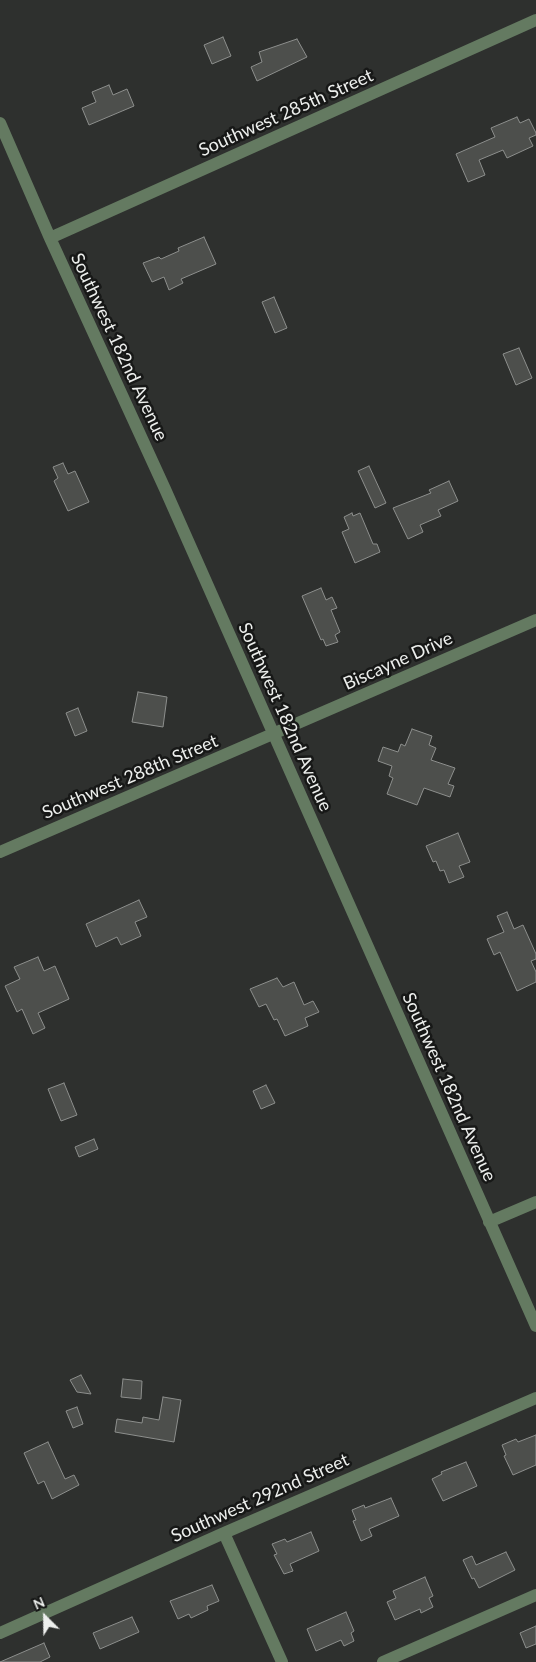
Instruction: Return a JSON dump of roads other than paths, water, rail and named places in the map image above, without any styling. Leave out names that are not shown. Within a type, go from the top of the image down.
[{"type":"street","name":"Southwest 285th Street","points":[[50,238],[536,20]]},
{"type":"street","name":"Southwest 182nd Avenue","points":[[0,123],[50,238],[165,489],[536,1326]]},
{"type":"street","name":"Biscayne Drive","points":[[273,734],[536,620]]},
{"type":"street","name":"Southwest 288th Street","points":[[0,852],[273,734]]},
{"type":"street","points":[[489,1222],[536,1202]]},
{"type":"street","name":"Southwest 292nd Street","points":[[0,1634],[224,1533],[536,1398]]},
{"type":"street","points":[[224,1533],[282,1662]]},
{"type":"street","points":[[383,1662],[536,1595]]}]
